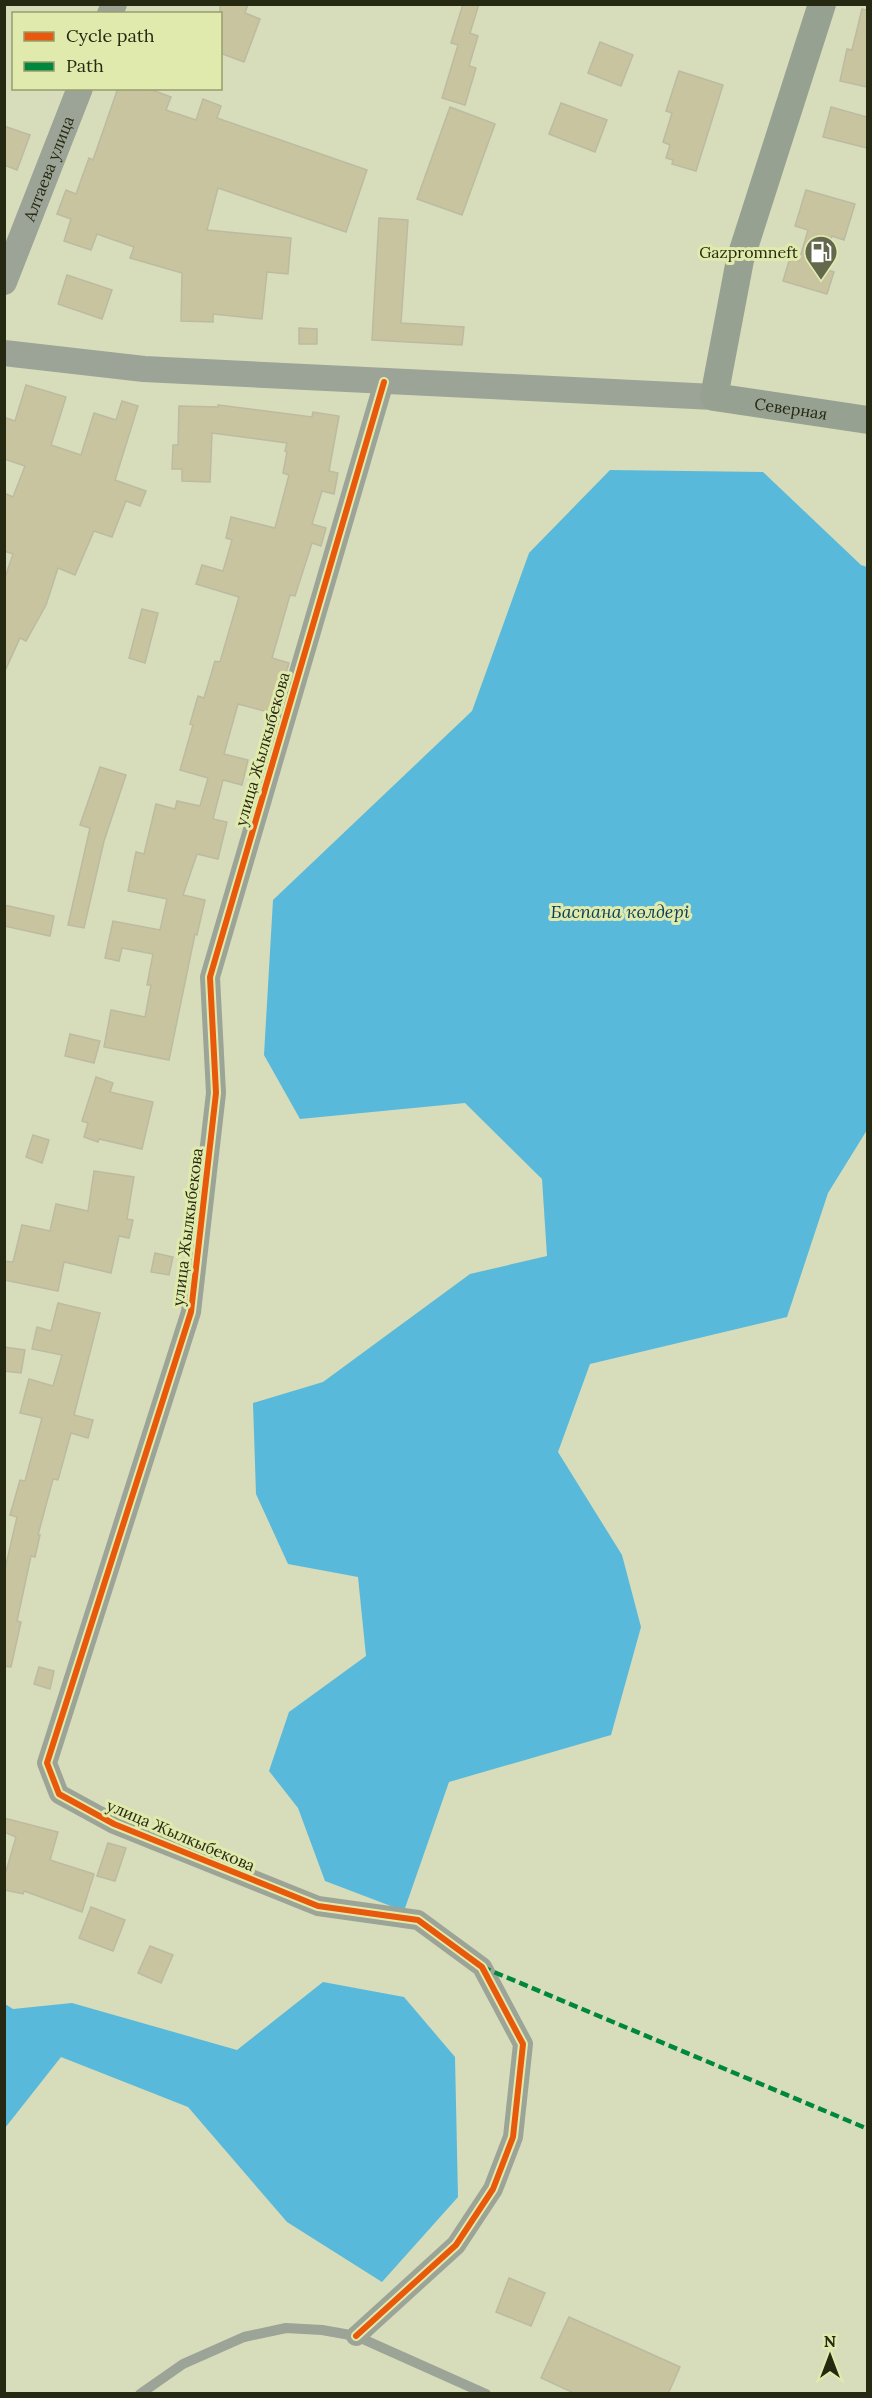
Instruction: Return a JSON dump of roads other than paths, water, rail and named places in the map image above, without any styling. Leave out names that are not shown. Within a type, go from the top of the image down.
[{"type":"main road","points":[[714,397],[740,260],[822,4]]},
{"type":"main road","name":"Северная","points":[[714,397],[867,420]]},
{"type":"street","name":"Алтаева улица","points":[[4,282],[79,90]]},
{"type":"street","points":[[4,353],[144,369],[714,397]]},
{"type":"street","name":"улица Жылкыбекова","points":[[356,2336],[456,2246],[493,2189],[513,2137],[523,2044],[482,1966],[418,1920],[318,1906],[114,1824],[59,1794],[46,1763],[191,1312],[216,1093],[210,977],[384,382]]},
{"type":"lane","points":[[140,2394],[183,2364],[244,2337],[285,2328],[322,2330],[356,2336],[486,2394]]},
{"type":"water","name":"Баспана көлдері","points":[[610,470],[763,472],[861,565],[867,567],[867,1130],[828,1193],[787,1317],[590,1364],[558,1452],[622,1555],[641,1627],[611,1735],[449,1782],[404,1911],[325,1881],[298,1808],[269,1771],[289,1712],[366,1656],[358,1577],[288,1564],[256,1494],[253,1403],[323,1382],[470,1274],[547,1256],[542,1179],[465,1103],[300,1119],[264,1055],[273,900],[472,711],[529,553]]},
{"type":"water","points":[[323,1982],[404,1997],[455,2057],[458,2197],[382,2282],[287,2222],[188,2107],[61,2057],[5,2128],[5,2004],[13,2009],[72,2003],[237,2050]]},
{"type":"place","name":"Gazpromneft","points":[[821,281]]}]
